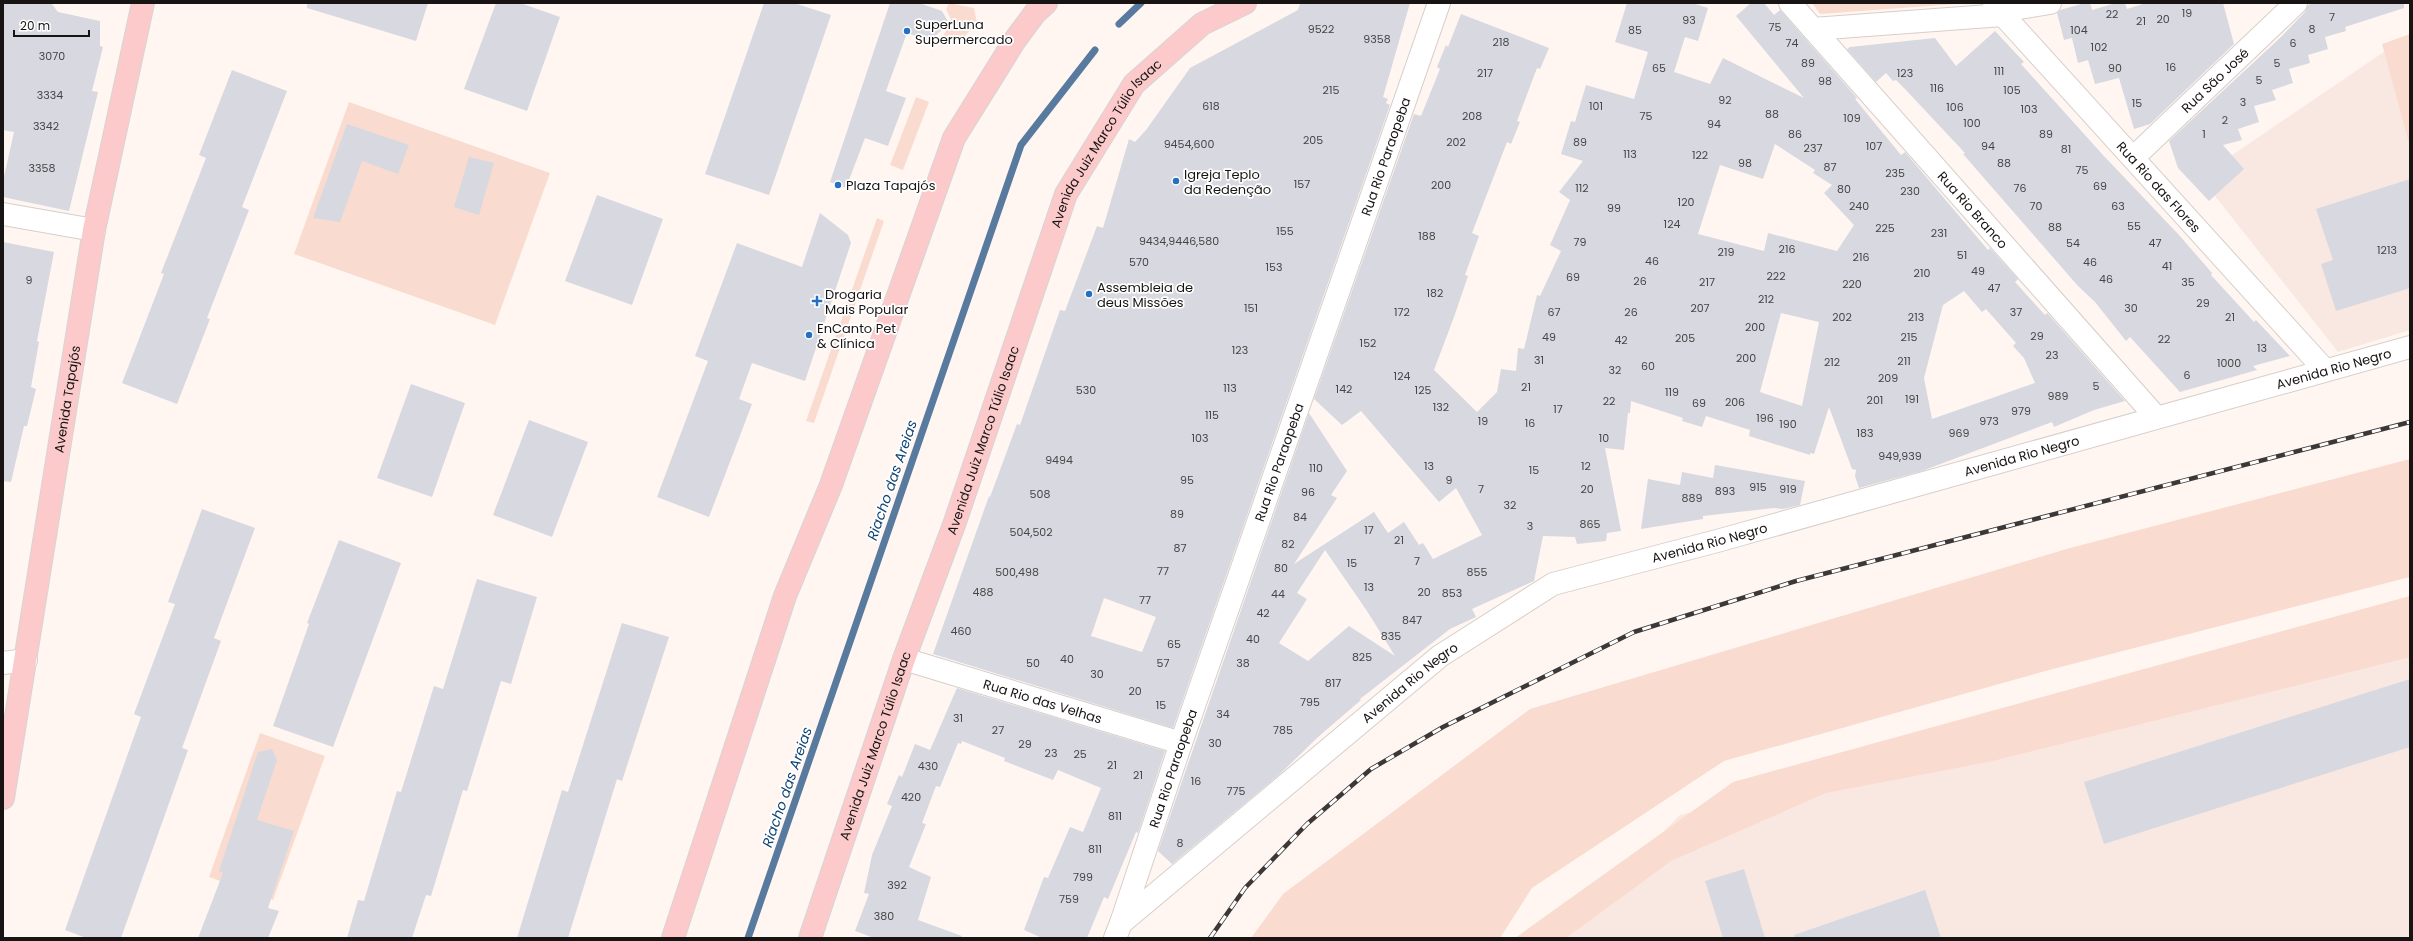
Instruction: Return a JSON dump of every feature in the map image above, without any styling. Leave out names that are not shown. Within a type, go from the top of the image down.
[{"type":"main road","name":"Avenida Tapajós","points":[[3,798],[94,230],[143,3]]},
{"type":"main road","points":[[673,938],[785,596],[831,485],[954,138],[1015,40],[1035,13],[1046,3]]},
{"type":"main road","name":"Avenida Juiz Marco Túlio Isaac","points":[[810,938],[904,659],[958,514],[1066,194],[1134,84],[1202,24],[1245,3]]},
{"type":"street","name":"Rua Rio Paraopeba","points":[[1118,930],[1181,743],[1439,3]]},
{"type":"street","name":"Rua Rio Branco","points":[[1790,3],[2156,417]]},
{"type":"street","points":[[1813,29],[1999,10],[2050,3]]},
{"type":"street","name":"Rua São José","points":[[2134,158],[2296,3]]},
{"type":"street","name":"Rua Rio das Flores","points":[[1999,10],[2324,369]]},
{"type":"street","points":[[3,214],[94,230]]},
{"type":"street","name":"Avenida Rio Negro","points":[[1118,930],[1440,656],[1553,584],[1724,539],[2324,369],[2410,347]]},
{"type":"street","name":"Rua Rio das Velhas","points":[[904,659],[1181,743]]},
{"type":"street","points":[[3,663],[26,660]]},
{"type":"shaded area","points":[[949,3],[974,8],[977,23],[964,37],[938,43],[952,22],[946,9]]},
{"type":"shaded area","points":[[1812,3],[1970,3],[1820,14]]},
{"type":"shaded area","points":[[2410,34],[2410,330],[2338,352],[2200,177]]},
{"type":"shaded area","points":[[2410,34],[2410,147],[2382,44]]},
{"type":"shaded area","points":[[916,97],[929,102],[903,170],[890,165]]},
{"type":"shaded area","points":[[349,102],[550,173],[495,325],[294,254]]},
{"type":"shaded area","points":[[877,218],[884,221],[814,423],[806,421]]},
{"type":"shaded area","points":[[2410,459],[2410,577],[2049,670],[1724,761],[1532,888],[1500,938],[1251,938],[1283,894],[1530,709],[2070,548]]},
{"type":"shaded area","points":[[2410,596],[2410,657],[1993,761],[1826,793],[1671,861],[1566,938],[1515,938],[1733,782]]},
{"type":"shaded area","points":[[2410,642],[2410,938],[1557,938],[1680,815]]},
{"type":"shaded area","points":[[260,733],[325,756],[273,900],[209,877]]},
{"type":"building","points":[[3,3],[51,3],[58,12],[100,21],[100,46],[103,47],[92,91],[98,92],[69,211],[3,197],[3,181],[14,132],[3,130]]},
{"type":"building","points":[[307,3],[428,3],[416,41],[307,8]]},
{"type":"building","points":[[496,3],[520,3],[560,17],[527,111],[464,89]]},
{"type":"building","points":[[764,3],[794,3],[831,15],[769,195],[705,174]]},
{"type":"building","points":[[890,3],[919,3],[942,11],[949,23],[930,41],[907,33],[886,91],[906,98],[888,146],[865,138],[846,188],[830,182]]},
{"type":"building","points":[[1410,3],[1383,97],[1388,99],[1386,103],[1390,105],[1173,728],[933,654],[989,496],[990,497],[1017,424],[1020,425],[1060,310],[1065,311],[1097,226],[1103,228],[1129,139],[1135,142],[1146,130],[1190,68],[1298,10],[1300,4]],"holes":[[[1104,598],[1156,617],[1142,652],[1091,636]]]},
{"type":"building","points":[[1627,3],[1692,3],[1708,8],[1698,41],[1685,37],[1674,72],[1710,84],[1723,58],[1804,98],[1736,16],[1751,3],[1764,3],[1774,15],[1780,10],[1857,98],[1855,99],[1901,155],[1905,152],[1988,250],[1990,248],[2018,279],[2015,282],[2045,315],[2047,313],[2049,315],[2125,401],[2094,410],[2054,427],[2052,422],[1922,471],[1859,488],[1855,476],[1856,470],[1852,469],[1829,407],[1814,454],[1810,453],[1810,455],[1749,436],[1750,430],[1706,416],[1702,427],[1682,421],[1683,418],[1631,401],[1630,413],[1628,413],[1624,450],[1605,448],[1621,531],[1607,533],[1606,541],[1577,544],[1575,537],[1543,536],[1534,581],[1472,609],[1476,617],[1450,629],[1360,699],[1361,700],[1318,737],[1280,774],[1172,864],[1158,851],[1309,413],[1347,471],[1331,495],[1337,498],[1294,564],[1374,512],[1388,533],[1404,522],[1419,545],[1423,543],[1433,559],[1482,535],[1456,488],[1439,502],[1361,411],[1342,425],[1314,399],[1414,114],[1421,116],[1440,69],[1437,67],[1446,45],[1448,47],[1461,14],[1549,48],[1540,69],[1537,68],[1517,121],[1520,122],[1511,144],[1507,142],[1472,233],[1479,236],[1465,275],[1468,276],[1434,370],[1477,412],[1497,392],[1501,369],[1516,371],[1518,348],[1524,349],[1537,295],[1540,296],[1561,251],[1550,245],[1570,200],[1559,192],[1583,161],[1561,154],[1571,121],[1575,122],[1586,85],[1634,99],[1648,52],[1615,42]],"holes":[[[1775,144],[1815,170],[1813,173],[1832,185],[1824,193],[1854,225],[1837,251],[1768,233],[1764,251],[1698,234],[1720,165],[1763,179]],[[1964,291],[1982,312],[1986,309],[2016,343],[2013,346],[2024,358],[2035,383],[1932,419],[1924,378],[1943,305]],[[1781,313],[1819,322],[1802,406],[1760,392]],[[1325,550],[1367,611],[1395,656],[1349,626],[1308,661],[1279,643],[1307,599],[1297,593]]]},
{"type":"building","points":[[2090,3],[2092,10],[2116,3],[2125,3],[2127,9],[2146,3],[2223,3],[2234,44],[2150,124],[2134,129],[2119,78],[2095,84],[2088,60],[2078,63],[2072,38],[2064,40],[2057,13],[2060,10]]},
{"type":"building","points":[[2314,3],[2404,3],[2404,8],[2345,27],[2346,31],[2325,37],[2328,49],[2308,55],[2310,63],[2289,69],[2293,83],[2272,90],[2276,100],[2254,106],[2259,122],[2238,129],[2242,140],[2223,145],[2244,169],[2209,201],[2178,168],[2169,141],[2281,37],[2305,12],[2308,5]]},
{"type":"building","points":[[1995,31],[2024,62],[2021,64],[2103,155],[2179,235],[2212,273],[2211,275],[2254,322],[2256,320],[2290,356],[2253,366],[2257,370],[2180,392],[2130,337],[2126,341],[2095,302],[2078,286],[1963,154],[1965,153],[1905,89],[1896,80],[1893,81],[1886,73],[1876,82],[1847,49],[1850,47],[1935,38],[1956,66]]},
{"type":"building","points":[[232,70],[287,91],[242,207],[249,210],[207,318],[210,319],[177,404],[122,383],[164,274],[161,273],[206,158],[199,155]]},
{"type":"building","points":[[347,124],[409,145],[398,174],[362,161],[340,222],[313,218]]},
{"type":"building","points":[[469,157],[494,163],[479,215],[454,207]]},
{"type":"building","points":[[2410,179],[2410,288],[2336,311],[2321,264],[2333,260],[2316,209]]},
{"type":"building","points":[[597,195],[663,219],[632,305],[565,281]]},
{"type":"building","points":[[820,213],[848,235],[851,243],[805,381],[752,363],[739,399],[752,404],[709,517],[657,497],[708,361],[695,356],[737,243],[802,267]]},
{"type":"building","points":[[3,242],[54,252],[37,341],[39,342],[31,387],[36,389],[27,426],[24,426],[11,482],[3,481]]},
{"type":"building","points":[[411,384],[465,403],[432,497],[377,478]]},
{"type":"building","points":[[529,420],[588,442],[552,537],[493,515]]},
{"type":"building","points":[[1715,465],[1805,481],[1800,505],[1783,509],[1774,508],[1703,516],[1703,519],[1641,529],[1648,479],[1680,485],[1682,472],[1713,478]]},
{"type":"building","points":[[202,509],[255,528],[214,638],[221,641],[182,748],[188,750],[121,938],[86,938],[65,930],[141,717],[134,714],[175,604],[168,602]]},
{"type":"building","points":[[339,540],[401,563],[333,747],[273,726],[309,624],[307,623]]},
{"type":"building","points":[[477,579],[537,597],[511,684],[501,681],[467,791],[463,790],[431,896],[426,895],[412,938],[347,938],[358,900],[364,901],[397,791],[401,792],[434,686],[443,689]]},
{"type":"building","points":[[622,623],[669,637],[622,781],[617,779],[568,938],[517,938],[562,790],[568,792]]},
{"type":"building","points":[[2410,679],[2410,747],[2104,844],[2084,782]]},
{"type":"building","points":[[957,688],[1165,751],[1138,833],[1136,832],[1108,899],[1104,897],[1087,938],[1042,938],[1024,930],[1044,877],[1048,878],[1070,827],[1083,832],[1101,788],[1058,770],[1053,780],[1004,761],[1005,758],[962,741],[961,744],[958,743],[940,787],[936,786],[922,823],[926,824],[909,867],[931,877],[918,920],[962,936],[961,938],[874,938],[855,931],[869,894],[864,893],[872,855],[892,806],[887,804],[899,775],[902,777],[915,744],[930,750]]},
{"type":"building","points":[[272,749],[277,760],[257,820],[294,831],[268,908],[279,911],[268,938],[198,938],[223,873],[219,871],[258,752]]},
{"type":"building","points":[[1744,869],[1765,938],[1723,938],[1705,881]]},
{"type":"building","points":[[1925,890],[1941,938],[1795,938],[1794,935]]},
{"type":"waterway","name":"Riacho das Areias","points":[[1119,24],[1141,3]]},
{"type":"waterway","name":"Riacho das Areias","points":[[748,938],[1021,145],[1095,50]]},
{"type":"railway","points":[[1210,938],[1245,888],[1307,824],[1371,769],[1443,727],[1634,632],[1796,581],[2410,422]]},
{"type":"place","name":"SuperLuna Supermercado","points":[[907,31]]},
{"type":"place","name":"Igreja Teplo da Redenção","points":[[1176,181]]},
{"type":"place","name":"Plaza Tapajós","points":[[838,185]]},
{"type":"place","name":"Assembleia de deus Missões","points":[[1089,294]]},
{"type":"place","name":"Drogaria Mais Popular","points":[[817,301]]},
{"type":"place","name":"EnCanto Pet & Clínica","points":[[809,335]]}]
